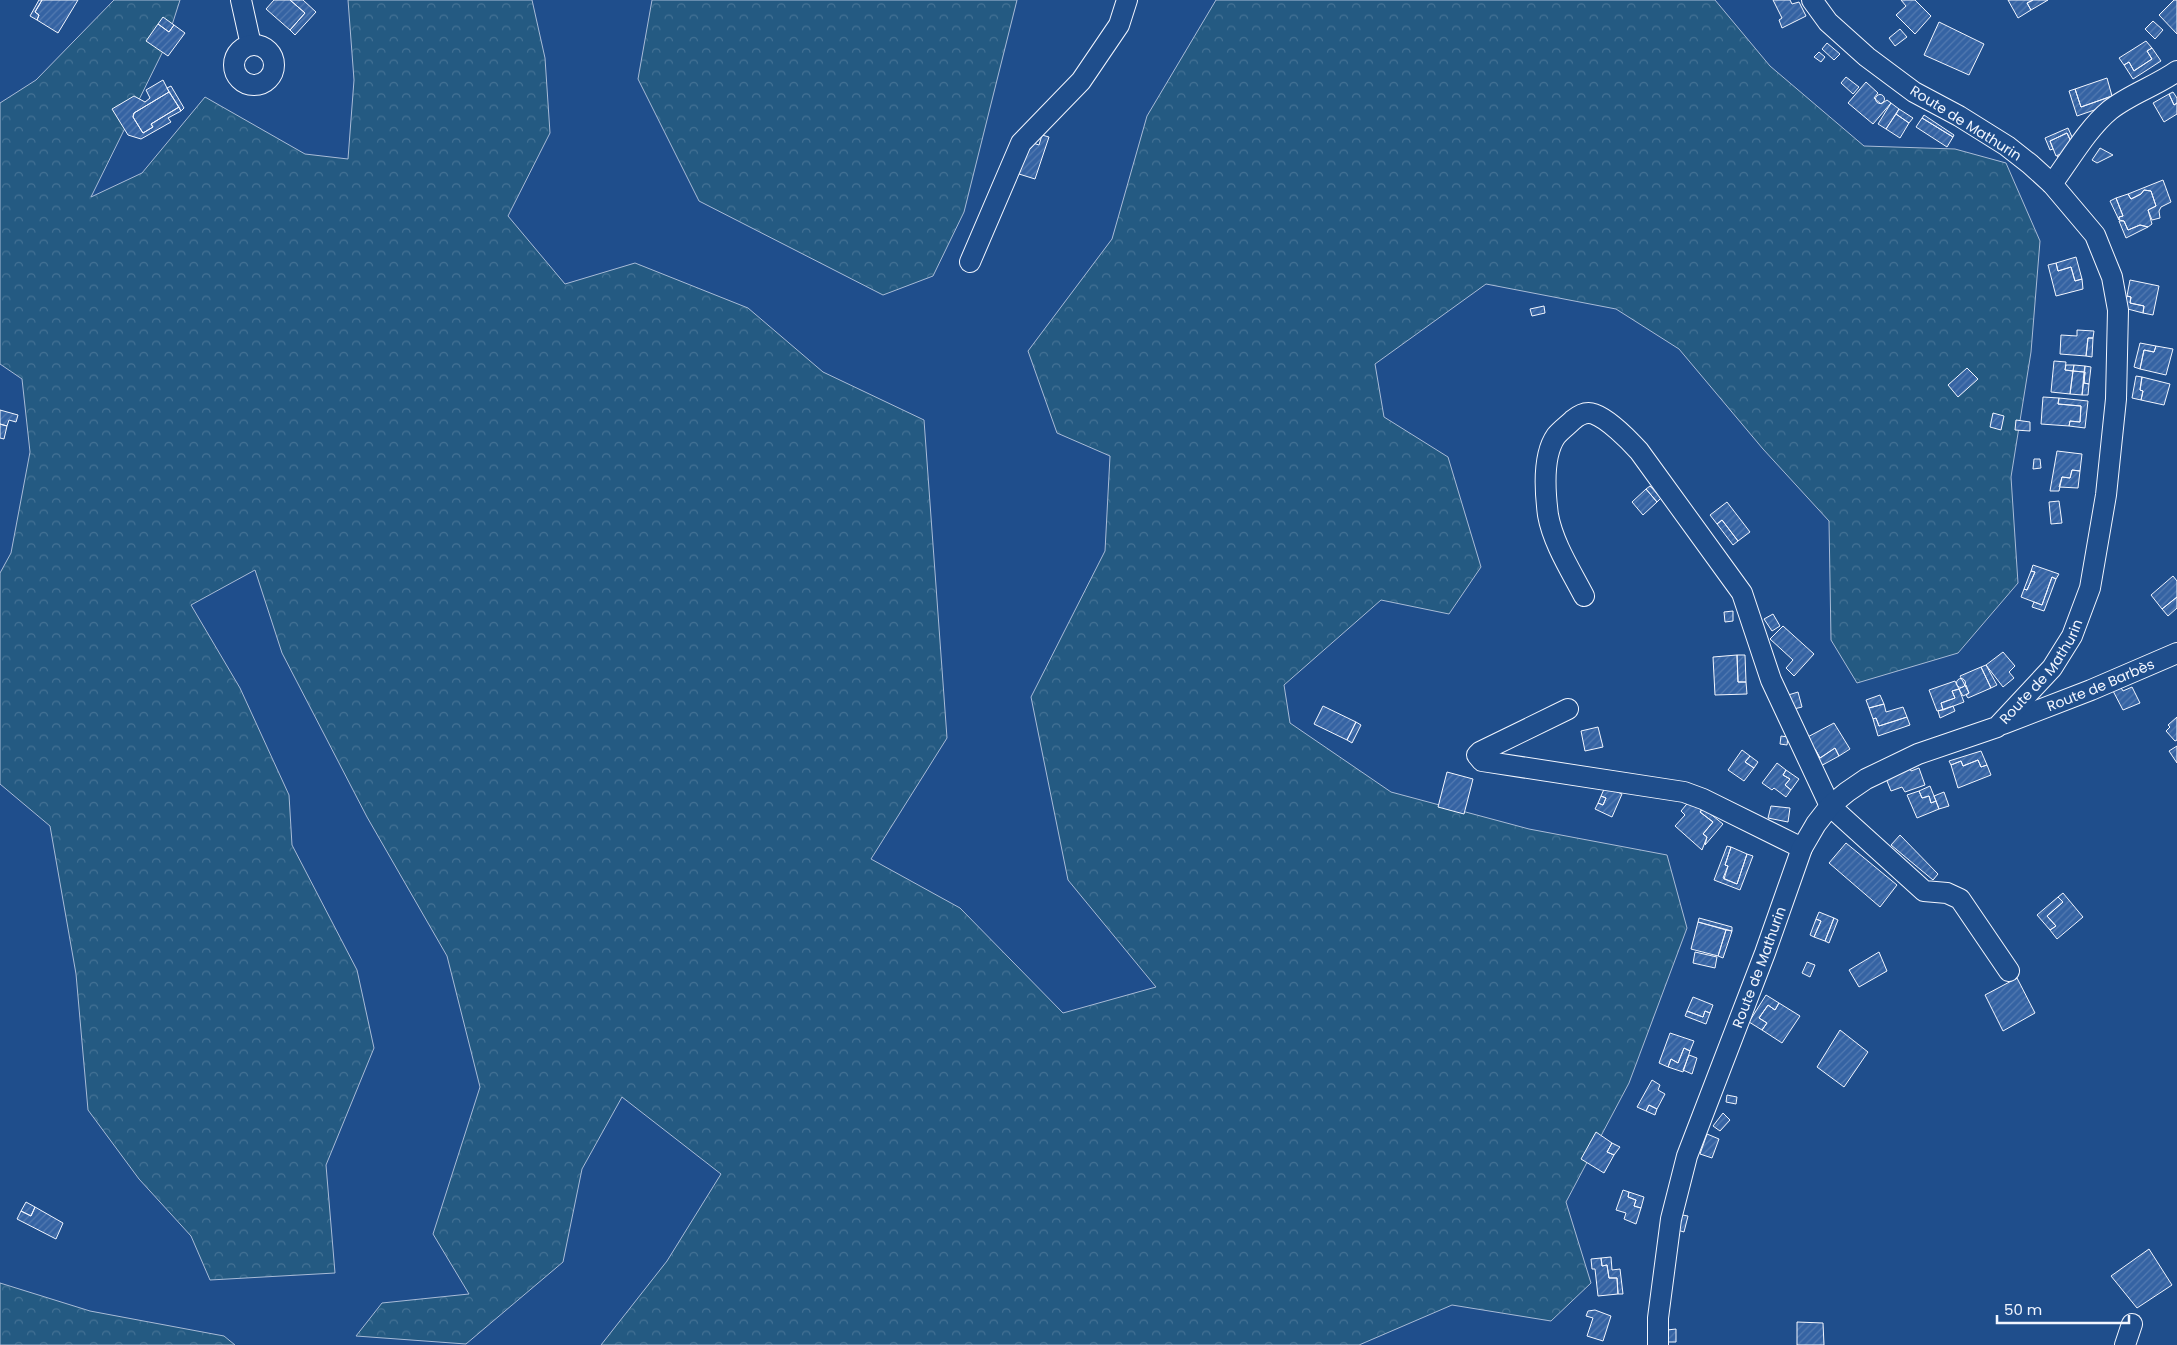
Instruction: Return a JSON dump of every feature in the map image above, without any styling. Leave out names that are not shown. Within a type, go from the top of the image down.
[{"type":"street","points":[[240,0],[251,45]]},
{"type":"street","points":[[970,262],[1021,143],[1081,81],[1119,25],[1127,0]]},
{"type":"street","name":"Route de Mathurin","points":[[1658,1345],[1658,1318],[1671,1219],[1687,1156],[1765,953],[1802,848],[1816,824],[1830,806],[1866,779],[1918,754],[1996,727],[2052,668],[2072,636],[2090,588],[2106,495],[2116,399],[2118,310],[2112,277],[2095,235],[2052,184],[2007,146],[1914,92],[1867,57],[1828,22],[1812,0]]},
{"type":"street","points":[[2052,184],[2097,124],[2110,110],[2159,84],[2177,71]]},
{"type":"street","points":[[1584,596],[1553,533],[1548,515],[1546,479],[1548,457],[1555,438],[1579,416],[1586,413],[1594,414],[1625,436],[1639,450],[1734,581],[1748,608],[1771,680],[1830,806],[1924,891],[1946,893],[1960,899],[2009,971]]},
{"type":"street","name":"Route de Barbès","points":[[1996,727],[2176,654]]},
{"type":"street","points":[[1568,709],[1480,752],[1478,758],[1482,762],[1684,792],[1703,799],[1802,848]]},
{"type":"street","points":[[2125,1345],[2132,1324]]},
{"type":"green space","points":[[114,0],[180,0],[165,47],[91,197],[142,173],[205,97],[305,154],[348,159],[354,80],[348,0],[532,0],[545,58],[550,133],[508,216],[565,284],[635,263],[748,308],[823,372],[924,420],[947,738],[871,859],[960,908],[1063,1013],[1156,987],[1068,880],[1031,697],[1105,551],[1110,456],[1057,433],[1028,351],[1112,239],[1147,116],[1216,0],[1715,0],[1770,66],[1864,146],[1955,149],[2006,163],[2040,241],[2031,352],[2011,477],[2018,583],[1958,653],[1857,683],[1831,640],[1829,521],[1763,449],[1679,349],[1616,309],[1486,284],[1375,364],[1384,417],[1448,457],[1481,567],[1449,614],[1381,600],[1284,685],[1290,723],[1391,792],[1529,829],[1667,855],[1687,928],[1629,1083],[1566,1202],[1591,1283],[1551,1321],[1452,1305],[1359,1345],[601,1345],[667,1261],[721,1174],[622,1097],[582,1169],[563,1262],[466,1344],[356,1336],[382,1303],[469,1294],[433,1234],[480,1087],[447,956],[367,817],[282,653],[255,570],[191,605],[240,688],[289,795],[292,845],[357,970],[374,1048],[326,1165],[335,1273],[210,1280],[191,1236],[139,1179],[88,1110],[76,974],[50,826],[0,784],[0,573],[11,553],[30,452],[22,379],[0,364],[0,103],[36,80]]},
{"type":"green space","points":[[652,0],[1017,0],[964,212],[933,276],[883,295],[699,201],[638,79]]},
{"type":"green space","points":[[0,1283],[90,1311],[224,1336],[235,1345],[0,1345]]},
{"type":"building","points":[[39,0],[42,0],[35,12],[39,15],[37,20],[30,16]]},
{"type":"building","points":[[42,0],[78,0],[58,33],[37,20],[39,15],[35,12]]},
{"type":"building","points":[[274,0],[290,0],[305,13],[290,30],[266,9]]},
{"type":"building","points":[[290,0],[303,0],[316,12],[295,35],[290,30],[305,13]]},
{"type":"building","points":[[1773,0],[1790,0],[1792,4],[1799,2],[1806,16],[1782,28],[1779,20],[1782,18]]},
{"type":"building","points":[[1901,0],[1915,0],[1931,16],[1915,34],[1896,15],[1906,6]]},
{"type":"building","points":[[2008,0],[2033,0],[2027,3],[2031,10],[2018,18]]},
{"type":"building","points":[[2033,0],[2048,0],[2031,10],[2027,3]]},
{"type":"building","points":[[2174,0],[2177,0],[2177,34],[2159,15]]},
{"type":"building","points":[[163,17],[174,25],[169,32],[158,24]]},
{"type":"building","points":[[2153,21],[2163,30],[2155,39],[2145,29]]},
{"type":"building","points":[[1939,22],[1984,44],[1969,75],[1924,55]]},
{"type":"building","points":[[158,24],[169,32],[174,25],[185,33],[168,56],[146,41]]},
{"type":"building","points":[[1900,29],[1907,37],[1895,46],[1889,38]]},
{"type":"building","points":[[2146,41],[2152,48],[2147,51],[2152,59],[2134,71],[2129,62],[2124,65],[2119,58]]},
{"type":"building","points":[[1827,43],[1840,54],[1834,60],[1822,49]]},
{"type":"building","points":[[2152,48],[2161,61],[2133,79],[2124,65],[2129,62],[2134,71],[2152,59],[2147,51]]},
{"type":"building","points":[[1819,52],[1825,57],[1821,62],[1814,57]]},
{"type":"building","points":[[1846,77],[1859,87],[1853,94],[1841,83]]},
{"type":"building","points":[[2107,78],[2112,96],[2081,107],[2075,89]]},
{"type":"building","points":[[163,80],[169,92],[134,113],[133,117],[143,133],[153,127],[151,124],[179,107],[181,111],[168,118],[171,122],[141,139],[128,135],[112,109],[134,96],[145,102],[150,98],[146,90]]},
{"type":"building","points":[[1866,82],[1878,93],[1874,98],[1881,104],[1887,100],[1891,103],[1873,124],[1848,103]]},
{"type":"building","points":[[171,86],[184,108],[181,111],[167,88]]},
{"type":"building","points":[[2075,89],[2081,107],[2112,96],[2109,105],[2077,116],[2069,91]]},
{"type":"building","points":[[169,92],[179,107],[151,124],[153,127],[143,133],[133,117],[134,113]]},
{"type":"building","points":[[2173,92],[2177,98],[2177,103],[2174,105],[2169,94]]},
{"type":"building","points":[[1880,94],[1885,99],[1880,104],[1875,99]]},
{"type":"building","points":[[2169,94],[2174,105],[2177,103],[2177,114],[2164,122],[2153,103]]},
{"type":"building","points":[[1891,103],[1899,109],[1886,129],[1878,124]]},
{"type":"building","points":[[1899,109],[1913,118],[1909,123],[1896,114]]},
{"type":"building","points":[[1896,114],[1909,123],[1900,138],[1886,129]]},
{"type":"building","points":[[1924,115],[1954,135],[1953,137],[1922,118]]},
{"type":"building","points":[[1922,118],[1953,137],[1947,147],[1916,127]]},
{"type":"building","points":[[2068,128],[2077,148],[2057,157],[2074,148],[2067,133],[2050,141],[2053,149],[2050,150],[2045,138]]},
{"type":"building","points":[[2067,133],[2074,148],[2056,156],[2050,141]]},
{"type":"building","points":[[1042,135],[1049,137],[1035,179],[1019,174],[1030,142],[1039,145]]},
{"type":"building","points":[[2100,148],[2113,155],[2097,163],[2092,160]]},
{"type":"building","points":[[2163,180],[2171,202],[2161,207],[2159,211],[2160,218],[2152,220],[2148,210],[2156,206],[2151,191],[2144,190],[2141,194],[2131,199],[2128,194]]},
{"type":"building","points":[[2144,190],[2151,191],[2156,206],[2148,210],[2152,224],[2148,227],[2140,225],[2128,230],[2124,221],[2119,220],[2119,217],[2123,216],[2116,198],[2128,194],[2131,199],[2141,194]]},
{"type":"building","points":[[2116,198],[2123,216],[2119,217],[2119,220],[2110,201]]},
{"type":"building","points":[[2119,221],[2124,221],[2128,230],[2140,225],[2148,227],[2126,238]]},
{"type":"building","points":[[2076,257],[2082,279],[2075,281],[2071,267],[2058,271],[2056,263]]},
{"type":"building","points":[[2056,263],[2058,271],[2071,267],[2075,281],[2082,279],[2083,289],[2056,296],[2048,265]]},
{"type":"building","points":[[2130,280],[2159,286],[2153,315],[2143,313],[2144,306],[2130,303],[2131,297],[2127,296]]},
{"type":"building","points":[[2127,296],[2131,297],[2130,303],[2144,306],[2143,313],[2124,308]]},
{"type":"building","points":[[1544,306],[1545,313],[1532,316],[1530,309]]},
{"type":"building","points":[[2077,330],[2094,331],[2093,338],[2088,338],[2086,356],[2060,354],[2061,335],[2077,336]]},
{"type":"building","points":[[2088,338],[2093,338],[2092,357],[2086,356]]},
{"type":"building","points":[[2140,343],[2156,346],[2154,352],[2144,350],[2140,369],[2134,367]]},
{"type":"building","points":[[2156,346],[2173,349],[2166,375],[2140,369],[2144,350],[2154,352]]},
{"type":"building","points":[[2054,361],[2066,362],[2065,370],[2073,371],[2070,394],[2051,392]]},
{"type":"building","points":[[2066,365],[2074,365],[2073,371],[2065,370]]},
{"type":"building","points":[[2074,365],[2085,366],[2084,372],[2073,371]]},
{"type":"building","points":[[2085,366],[2091,367],[2089,384],[2084,383]]},
{"type":"building","points":[[1967,368],[1978,379],[1958,397],[1948,385]]},
{"type":"building","points":[[2073,371],[2084,372],[2082,395],[2070,394]]},
{"type":"building","points":[[2085,372],[2084,383],[2089,384],[2088,395],[2082,395]]},
{"type":"building","points":[[2136,376],[2142,377],[2140,390],[2143,391],[2141,400],[2132,398]]},
{"type":"building","points":[[2142,377],[2170,384],[2164,405],[2141,400],[2143,391],[2140,390]]},
{"type":"building","points":[[2043,397],[2059,398],[2058,404],[2081,406],[2080,422],[2070,421],[2069,426],[2041,424]]},
{"type":"building","points":[[2059,398],[2088,401],[2085,428],[2069,426],[2070,421],[2080,422],[2081,406],[2058,404]]},
{"type":"building","points":[[0,410],[18,415],[16,422],[9,420],[7,426],[0,424]]},
{"type":"building","points":[[1993,413],[2004,416],[2001,430],[1990,427]]},
{"type":"building","points":[[2016,420],[2030,422],[2030,431],[2015,430]]},
{"type":"building","points":[[0,424],[7,426],[4,439],[0,438]]},
{"type":"building","points":[[2057,451],[2082,454],[2080,471],[2072,470],[2070,478],[2062,477],[2059,491],[2050,491]]},
{"type":"building","points":[[2034,459],[2040,459],[2041,468],[2033,469]]},
{"type":"building","points":[[2072,470],[2080,471],[2078,488],[2059,487],[2062,477],[2070,478]]},
{"type":"building","points":[[1650,486],[1661,498],[1657,502],[1646,489]]},
{"type":"building","points":[[1646,489],[1657,502],[1643,515],[1632,502]]},
{"type":"building","points":[[2059,501],[2062,523],[2051,524],[2049,502]]},
{"type":"building","points":[[1727,502],[1750,532],[1738,541],[1722,520],[1717,524],[1710,515]]},
{"type":"building","points":[[1722,520],[1738,541],[1733,545],[1717,524]]},
{"type":"building","points":[[2033,565],[2059,574],[2056,579],[2052,577],[2042,605],[2021,597],[2024,589],[2027,590],[2035,572],[2031,571]]},
{"type":"building","points":[[2031,571],[2035,572],[2027,590],[2024,589]]},
{"type":"building","points":[[2173,576],[2177,581],[2177,597],[2162,609],[2151,595]]},
{"type":"building","points":[[2052,577],[2056,579],[2044,611],[2032,607],[2034,602],[2042,605]]},
{"type":"building","points":[[2177,597],[2177,608],[2168,616],[2162,609]]},
{"type":"building","points":[[1733,611],[1733,621],[1725,622],[1724,612]]},
{"type":"building","points":[[1773,614],[1780,626],[1772,631],[1764,619]]},
{"type":"building","points":[[1783,626],[1814,654],[1794,676],[1786,668],[1793,660],[1770,639]]},
{"type":"building","points":[[2003,652],[2015,666],[2009,672],[2014,678],[2003,687],[1986,665]]},
{"type":"building","points":[[1737,655],[1738,682],[1746,682],[1747,694],[1715,695],[1713,657]]},
{"type":"building","points":[[1737,655],[1745,655],[1746,682],[1738,682]]},
{"type":"building","points":[[1986,665],[1997,685],[1991,688],[1981,667]]},
{"type":"building","points":[[1981,667],[1991,688],[1968,698],[1966,695],[1969,693],[1960,676]]},
{"type":"building","points":[[1961,678],[1966,683],[1961,688],[1956,683]]},
{"type":"building","points":[[1955,681],[1959,689],[1952,691],[1955,698],[1941,703],[1943,710],[1937,711],[1929,690]]},
{"type":"building","points":[[1966,685],[1969,693],[1963,696],[1959,689]]},
{"type":"building","points":[[2120,686],[2123,691],[2132,687],[2140,703],[2123,710],[2112,689]]},
{"type":"building","points":[[1959,689],[1964,702],[1943,710],[1941,703],[1955,698],[1952,691]]},
{"type":"building","points":[[1798,692],[1802,707],[1790,710],[1785,696]]},
{"type":"building","points":[[1880,695],[1884,704],[1869,708],[1866,700]]},
{"type":"building","points":[[1884,704],[1886,712],[1903,707],[1907,717],[1879,726],[1876,718],[1873,719],[1869,708]]},
{"type":"building","points":[[1323,706],[1356,722],[1347,740],[1314,724]]},
{"type":"building","points":[[1953,706],[1955,711],[1940,718],[1938,711]]},
{"type":"building","points":[[1907,717],[1910,725],[1878,736],[1873,719],[1876,718],[1879,726]]},
{"type":"building","points":[[2177,717],[2177,740],[2175,741],[2166,731],[2170,727],[2168,725]]},
{"type":"building","points":[[1356,722],[1361,725],[1352,743],[1347,740]]},
{"type":"building","points":[[1834,723],[1850,749],[1839,756],[1835,748],[1820,758],[1815,749],[1808,753],[1802,740]]},
{"type":"building","points":[[1598,727],[1603,747],[1585,751],[1581,731]]},
{"type":"building","points":[[1781,736],[1788,737],[1787,745],[1780,744]]},
{"type":"building","points":[[2177,746],[2177,763],[2169,751]]},
{"type":"building","points":[[1835,748],[1839,756],[1817,768],[1808,753],[1815,749],[1820,758]]},
{"type":"building","points":[[1742,750],[1750,756],[1745,762],[1754,768],[1744,781],[1728,770]]},
{"type":"building","points":[[1981,751],[1987,765],[1981,767],[1978,760],[1963,766],[1961,761],[1951,765],[1949,761]]},
{"type":"building","points":[[1750,756],[1758,762],[1754,768],[1745,762]]},
{"type":"building","points":[[1978,760],[1981,767],[1987,765],[1991,775],[1958,788],[1951,765],[1961,761],[1963,766]]},
{"type":"building","points":[[1777,763],[1786,770],[1783,775],[1790,779],[1785,785],[1791,790],[1786,797],[1774,788],[1772,790],[1762,783]]},
{"type":"building","points":[[1909,766],[1911,771],[1919,768],[1925,785],[1905,792],[1902,787],[1891,791],[1885,776]]},
{"type":"building","points":[[1786,770],[1799,779],[1791,790],[1785,785],[1790,779],[1783,775]]},
{"type":"building","points":[[1447,772],[1473,779],[1464,814],[1438,807]]},
{"type":"building","points":[[1930,786],[1936,801],[1931,803],[1929,796],[1922,798],[1919,791]]},
{"type":"building","points":[[1605,787],[1622,794],[1612,817],[1595,809],[1598,803],[1603,805],[1606,798],[1601,796]]},
{"type":"building","points":[[1919,791],[1922,798],[1929,796],[1931,803],[1936,801],[1939,809],[1917,818],[1907,795]]},
{"type":"building","points":[[1944,792],[1949,806],[1939,809],[1934,796]]},
{"type":"building","points":[[1601,796],[1606,798],[1603,805],[1598,803]]},
{"type":"building","points":[[1691,799],[1703,808],[1700,812],[1713,822],[1703,834],[1707,837],[1702,850],[1675,826],[1685,815],[1681,811]]},
{"type":"building","points":[[1771,806],[1790,808],[1788,822],[1768,818]]},
{"type":"building","points":[[1703,808],[1723,824],[1705,845],[1707,837],[1703,834],[1713,822],[1700,812]]},
{"type":"building","points":[[1900,835],[1938,874],[1933,880],[1891,845]]},
{"type":"building","points":[[1846,843],[1897,885],[1880,907],[1829,863]]},
{"type":"building","points":[[1727,846],[1731,847],[1725,865],[1728,866],[1724,879],[1737,884],[1747,854],[1753,856],[1740,890],[1714,880]]},
{"type":"building","points":[[1731,847],[1747,854],[1737,884],[1723,878],[1728,866],[1725,865]]},
{"type":"building","points":[[2063,893],[2083,917],[2057,939],[2050,930],[2056,926],[2047,916],[2063,902],[2058,897]]},
{"type":"building","points":[[2058,897],[2063,902],[2047,916],[2056,926],[2050,930],[2037,915]]},
{"type":"building","points":[[1819,912],[1834,918],[1825,941],[1814,937],[1821,921],[1816,919]]},
{"type":"building","points":[[1699,918],[1732,927],[1732,931],[1698,922]]},
{"type":"building","points":[[1834,918],[1838,920],[1829,943],[1825,941]]},
{"type":"building","points":[[1816,919],[1821,921],[1814,937],[1810,935]]},
{"type":"building","points":[[1698,922],[1726,930],[1718,956],[1691,949]]},
{"type":"building","points":[[1726,930],[1732,931],[1723,958],[1718,956]]},
{"type":"building","points":[[1695,952],[1717,957],[1715,968],[1693,963]]},
{"type":"building","points":[[1879,952],[1887,971],[1859,987],[1849,970]]},
{"type":"building","points":[[1807,962],[1815,965],[1810,977],[1802,973]]},
{"type":"building","points":[[2017,978],[2035,1013],[2003,1031],[1985,995]]},
{"type":"building","points":[[1766,995],[1779,1003],[1775,1010],[1768,1005],[1759,1018],[1767,1023],[1762,1030],[1749,1022]]},
{"type":"building","points":[[1693,997],[1713,1005],[1710,1013],[1705,1011],[1703,1017],[1687,1011]]},
{"type":"building","points":[[1779,1003],[1800,1016],[1782,1043],[1762,1030],[1767,1023],[1759,1018],[1768,1005],[1775,1010]]},
{"type":"building","points":[[1687,1011],[1703,1017],[1705,1011],[1710,1013],[1706,1024],[1685,1016]]},
{"type":"building","points":[[1840,1030],[1868,1052],[1844,1087],[1817,1067]]},
{"type":"building","points":[[1670,1033],[1694,1041],[1690,1051],[1684,1048],[1678,1063],[1671,1059],[1668,1067],[1659,1063]]},
{"type":"building","points":[[1684,1048],[1690,1051],[1683,1072],[1668,1067],[1671,1059],[1678,1063]]},
{"type":"building","points":[[1689,1055],[1697,1058],[1692,1074],[1683,1070]]},
{"type":"building","points":[[1652,1080],[1660,1085],[1658,1090],[1665,1094],[1657,1109],[1649,1105],[1646,1111],[1637,1107]]},
{"type":"building","points":[[1727,1095],[1737,1097],[1736,1104],[1726,1102]]},
{"type":"building","points":[[1649,1105],[1657,1109],[1655,1115],[1646,1111]]},
{"type":"building","points":[[1723,1113],[1730,1120],[1720,1131],[1713,1126]]},
{"type":"building","points":[[1596,1132],[1612,1143],[1607,1152],[1614,1155],[1604,1173],[1581,1159]]},
{"type":"building","points":[[1707,1134],[1719,1139],[1712,1158],[1700,1154]]},
{"type":"building","points":[[1612,1143],[1620,1147],[1614,1155],[1607,1152]]},
{"type":"building","points":[[1623,1190],[1629,1192],[1628,1197],[1636,1200],[1634,1206],[1641,1208],[1636,1224],[1624,1219],[1626,1213],[1616,1210]]},
{"type":"building","points":[[1629,1192],[1644,1197],[1641,1208],[1634,1206],[1636,1200],[1628,1197]]},
{"type":"building","points":[[26,1202],[35,1207],[31,1216],[21,1211]]},
{"type":"building","points":[[35,1207],[63,1223],[56,1239],[17,1219],[21,1211],[31,1216]]},
{"type":"building","points":[[1677,1214],[1688,1216],[1684,1232],[1674,1229]]},
{"type":"building","points":[[2149,1249],[2172,1285],[2137,1308],[2111,1276]]},
{"type":"building","points":[[1611,1257],[1612,1270],[1620,1269],[1623,1294],[1618,1294],[1617,1278],[1609,1278],[1607,1265],[1602,1266],[1601,1258]]},
{"type":"building","points":[[1601,1258],[1602,1266],[1607,1265],[1609,1278],[1617,1278],[1618,1294],[1598,1296],[1595,1269],[1592,1269],[1591,1259]]},
{"type":"building","points":[[1595,1310],[1611,1316],[1603,1341],[1587,1336],[1593,1318],[1586,1316],[1588,1311]]},
{"type":"building","points":[[1797,1322],[1823,1323],[1824,1345],[1797,1345]]},
{"type":"building","points":[[1676,1329],[1676,1342],[1666,1342],[1667,1330]]}]
